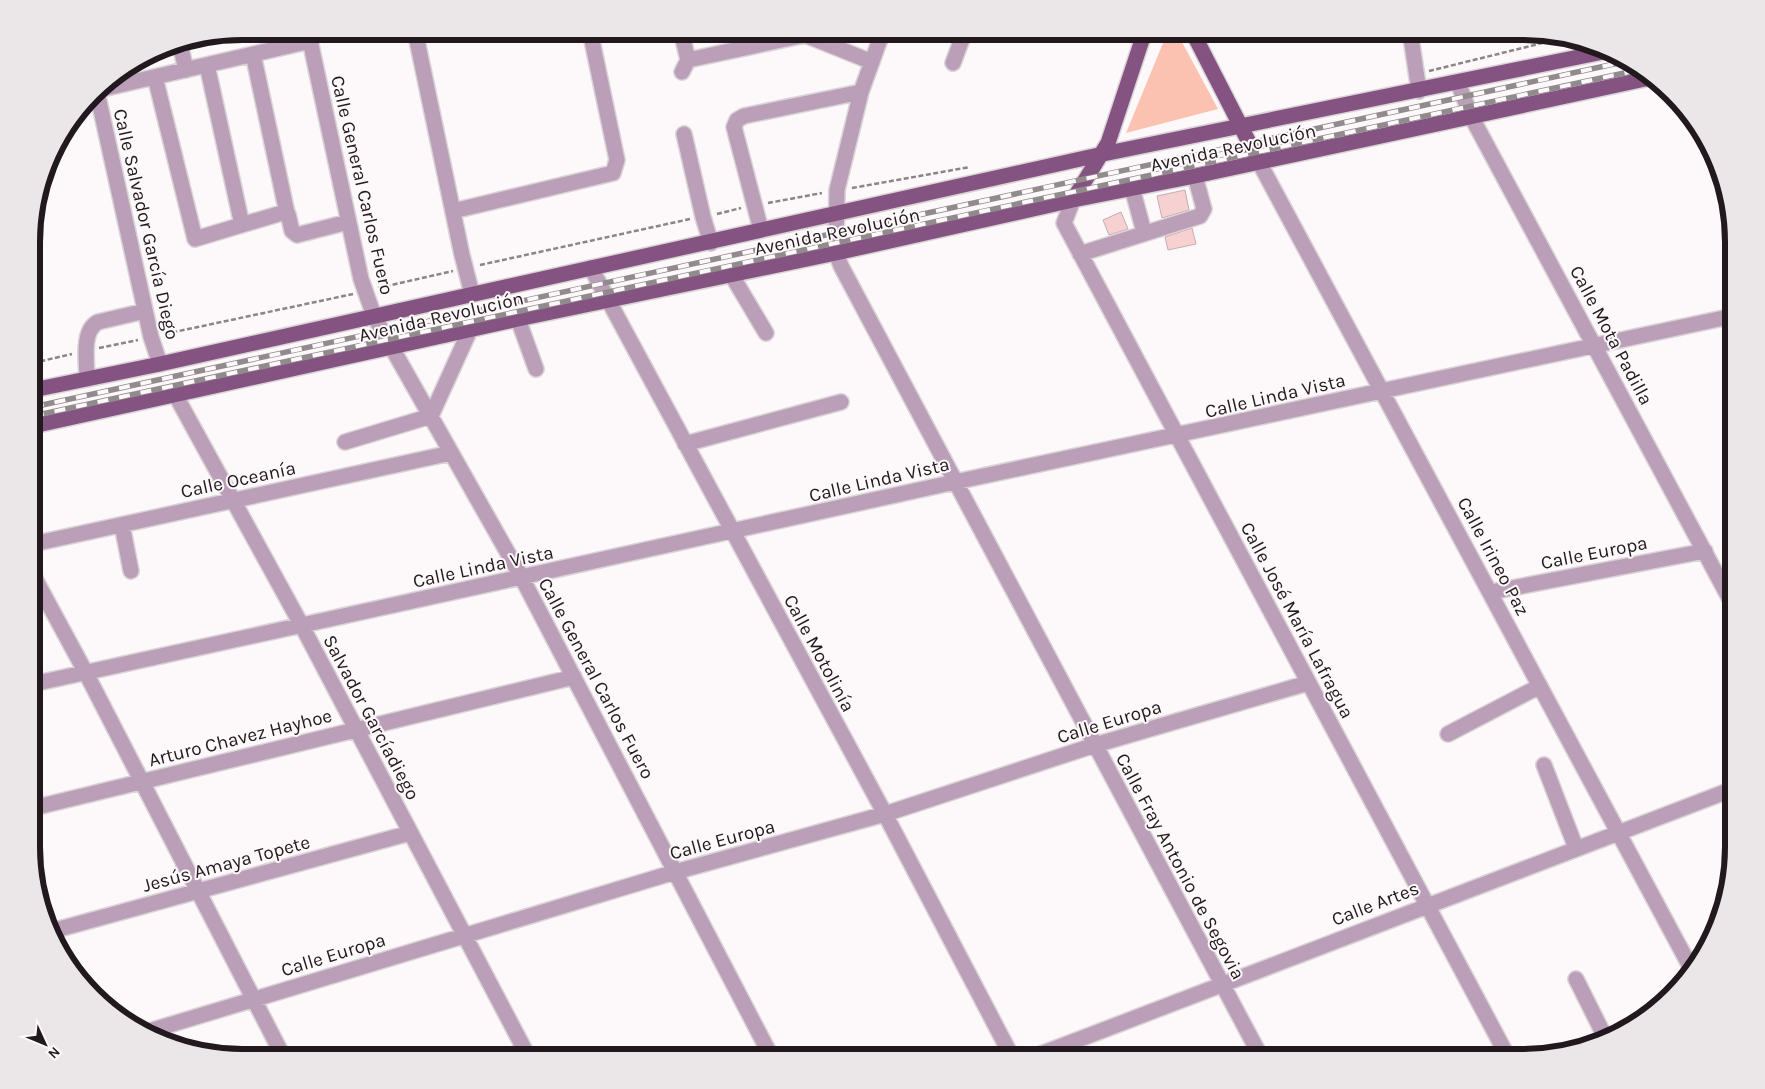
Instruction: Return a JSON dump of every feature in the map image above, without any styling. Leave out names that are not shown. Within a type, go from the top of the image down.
[{"type":"main road","points":[[1073,200],[1103,154],[1142,40]]},
{"type":"main road","points":[[1197,40],[1259,162]]},
{"type":"main road","name":"Avenida Revolución","points":[[40,389],[160,364],[1103,154],[1242,128],[1596,54]]},
{"type":"main road","name":"Avenida Revolución","points":[[40,425],[518,319],[836,253],[1073,200],[1195,176],[1643,80]]},
{"type":"street","points":[[112,87],[253,54],[297,40]]},
{"type":"street","name":"Calle General Carlos Fuero","points":[[310,40],[348,222],[365,291],[374,316],[522,578],[767,1049]]},
{"type":"street","points":[[417,40],[472,294]]},
{"type":"street","points":[[453,211],[610,176],[616,170],[617,160],[592,40]]},
{"type":"street","points":[[682,40],[685,66],[779,40]]},
{"type":"street","points":[[820,40],[872,62]]},
{"type":"street","name":"Calle Fray Antonio de Segovia","points":[[880,40],[861,92],[838,190],[836,253],[841,266],[955,482],[1257,1049]]},
{"type":"street","points":[[954,63],[962,40]]},
{"type":"street","points":[[1411,40],[1419,91]]},
{"type":"street","points":[[181,50],[186,70]]},
{"type":"street","points":[[253,54],[292,230],[297,235],[348,222]]},
{"type":"street","points":[[207,65],[242,225]]},
{"type":"street","points":[[155,77],[195,239],[287,213]]},
{"type":"street","name":"Calle Mota Padilla","points":[[1458,83],[1471,116],[1725,590]]},
{"type":"street","points":[[761,230],[753,206],[734,127],[737,120],[744,116],[861,92]]},
{"type":"street","name":"Calle Salvador García Diego","points":[[99,99],[151,337],[160,364]]},
{"type":"street","points":[[684,134],[703,217],[711,242]]},
{"type":"street","name":"Calle Irineo Paz","points":[[1259,162],[1688,963]]},
{"type":"street","points":[[1080,254],[1203,214],[1204,209],[1195,176]]},
{"type":"street","points":[[1132,188],[1144,232]]},
{"type":"street","name":"Calle José María Lafragua","points":[[1073,200],[1064,223],[1504,1049]]},
{"type":"street","name":"Calle Motolinía","points":[[591,268],[885,814],[1007,1049]]},
{"type":"street","points":[[731,274],[766,334]]},
{"type":"street","points":[[87,379],[89,332],[94,323],[145,311]]},
{"type":"street","name":"Calle Linda Vista","points":[[40,683],[733,533],[955,482],[1178,437],[1725,318]]},
{"type":"street","points":[[518,319],[536,369]]},
{"type":"street","points":[[345,442],[430,416],[470,330]]},
{"type":"street","name":"Salvador Garcíadiego","points":[[176,396],[302,626],[523,1049]]},
{"type":"street","points":[[685,444],[841,402]]},
{"type":"street","name":"Calle Oceanía","points":[[40,543],[451,453]]},
{"type":"street","points":[[122,525],[131,571]]},
{"type":"street","name":"Calle Europa","points":[[1490,592],[1705,551]]},
{"type":"street","points":[[40,588],[86,673],[279,1049]]},
{"type":"street","name":"Arturo Chavez Hayhoe","points":[[40,806],[574,678]]},
{"type":"street","name":"Calle Europa","points":[[155,1029],[676,872],[885,814],[1095,745],[1308,683]]},
{"type":"street","points":[[1448,734],[1540,686]]},
{"type":"street","points":[[1544,765],[1576,848]]},
{"type":"street","name":"Calle Artes","points":[[1056,1049],[1725,792]]},
{"type":"street","name":"Jesús Amaya Topete","points":[[58,929],[410,833]]},
{"type":"street","points":[[1576,979],[1602,1033]]},
{"type":"path","points":[[1416,74],[1548,42]]},
{"type":"path","points":[[40,361],[753,206],[838,190]]},
{"type":"shaded area","points":[[1164,40],[1181,40],[1218,109],[1126,133]]},
{"type":"building","points":[[1185,190],[1189,210],[1162,218],[1157,196]]},
{"type":"building","points":[[1121,212],[1128,229],[1109,235],[1103,220]]},
{"type":"building","points":[[1192,228],[1196,244],[1168,250],[1165,237]]},
{"type":"railway","points":[[40,405],[1617,63]]},
{"type":"railway","points":[[40,414],[1631,72]]}]
